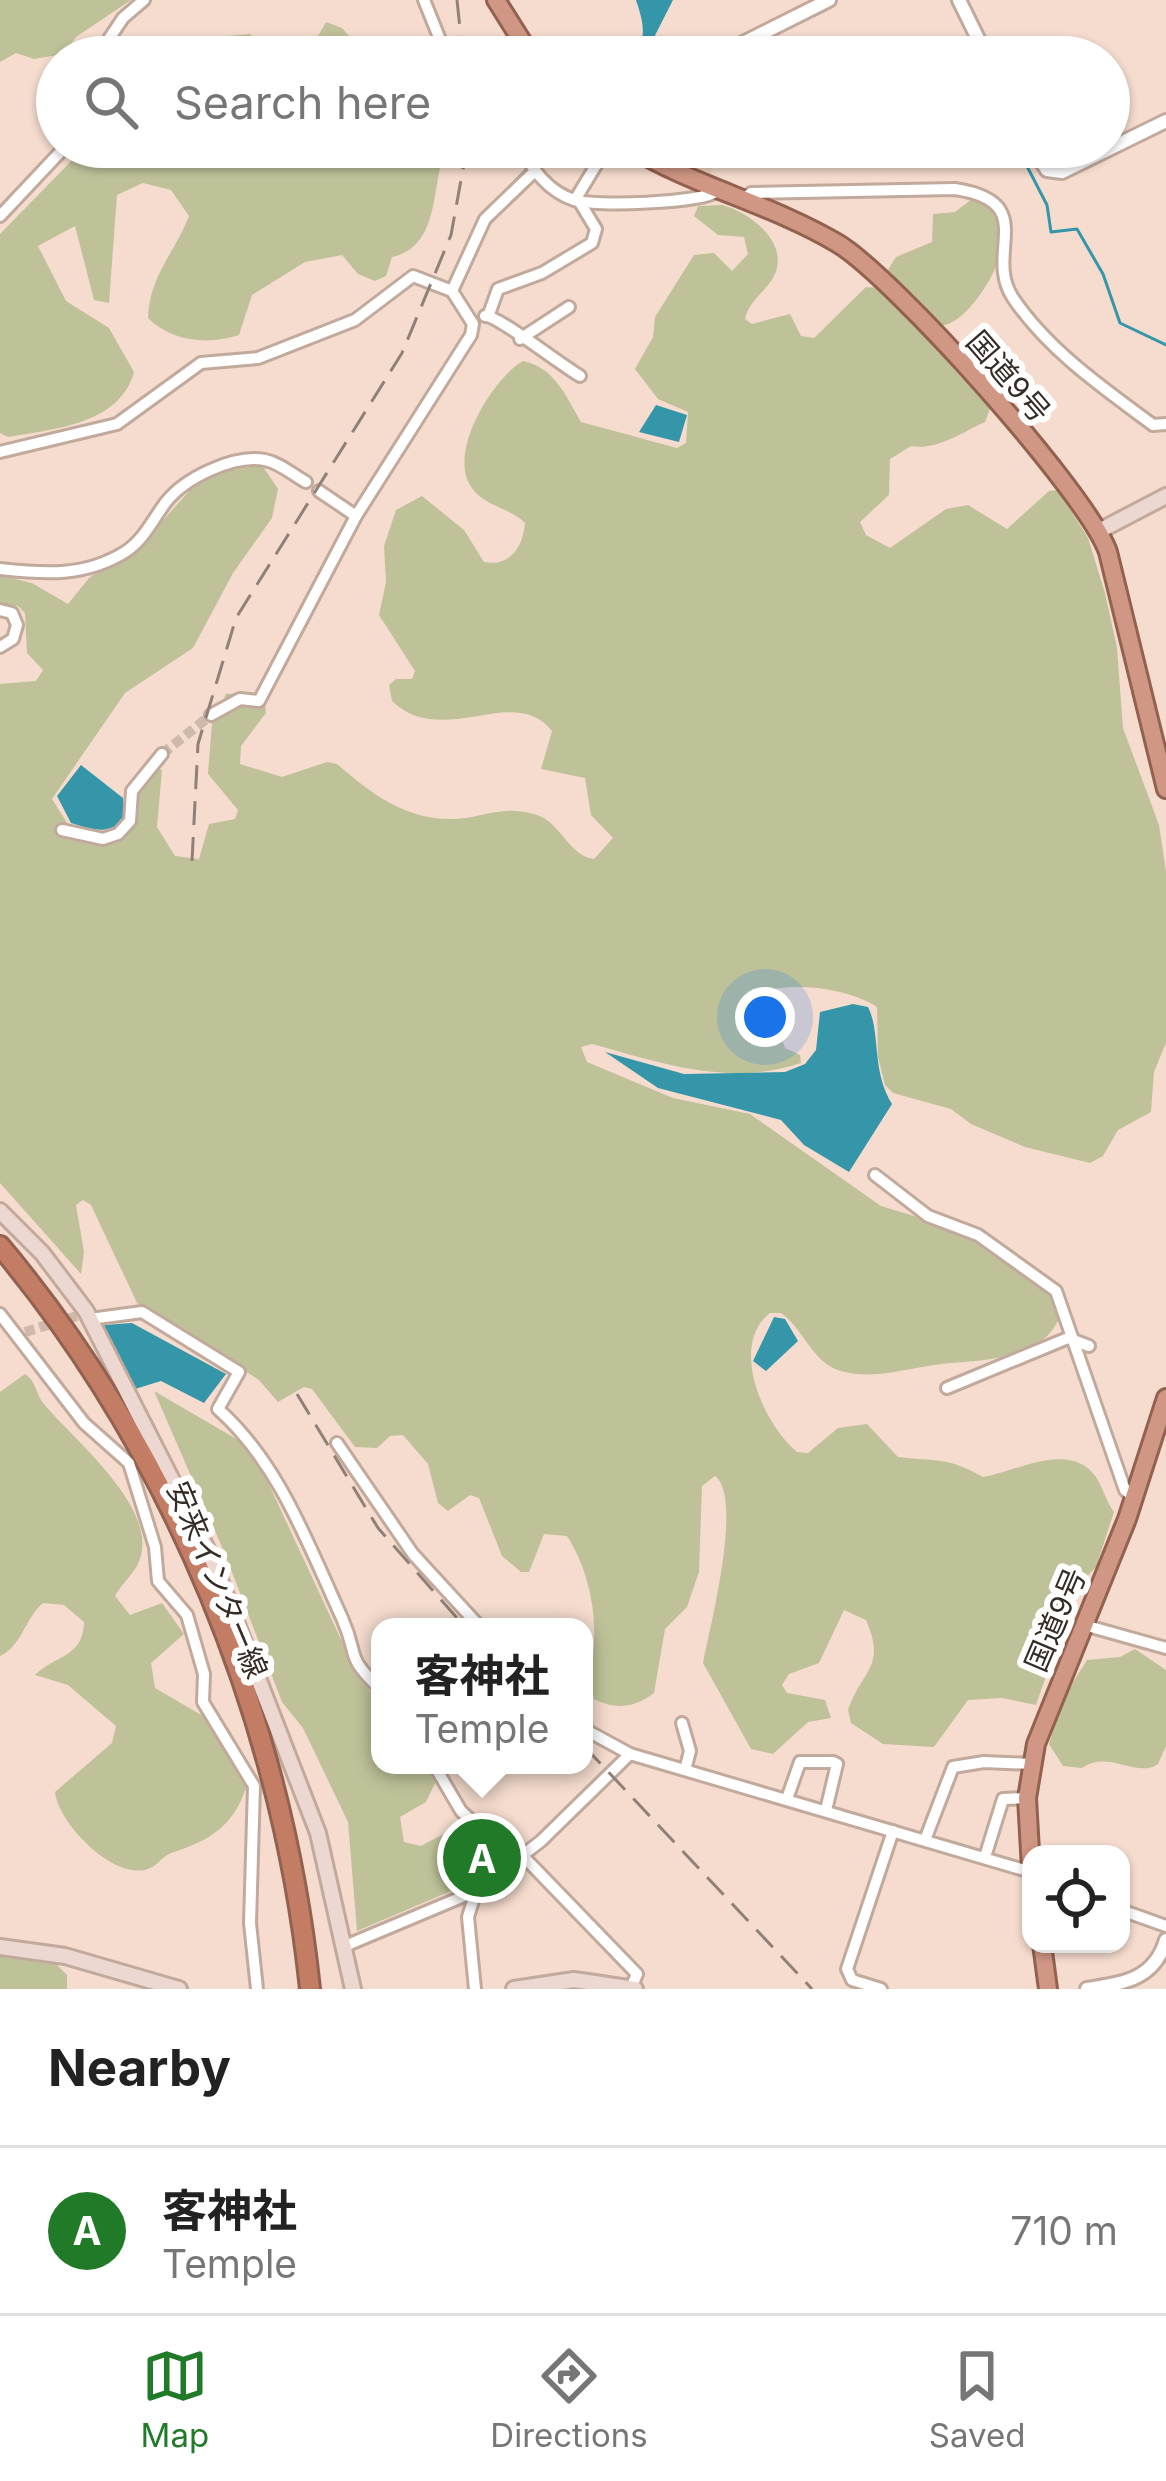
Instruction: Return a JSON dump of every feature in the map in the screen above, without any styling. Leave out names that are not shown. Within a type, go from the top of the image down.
[{"type":"highway","points":[[496,0],[519,36]]},
{"type":"highway","name":"国道9号","points":[[671,168],[821,234],[868,266],[1069,487],[1101,530],[1166,789]]},
{"type":"highway","points":[[0,1246],[97,1379],[196,1563],[245,1689],[280,1810],[310,1985]]},
{"type":"highway","name":"国道9号","points":[[1030,1845],[1031,1764],[1134,1498],[1166,1397]]},
{"type":"highway","points":[[1043,1953],[1048,1989]]},
{"type":"main road","points":[[1101,530],[1166,496]]},
{"type":"main road","name":"安来インター線","points":[[0,1211],[42,1253],[84,1316],[175,1480],[236,1617],[318,1833],[353,1989]]},
{"type":"main road","points":[[0,1947],[64,1957],[179,1989]]},
{"type":"main road","points":[[514,1989],[574,1979],[633,1988]]},
{"type":"street","points":[[112,36],[144,0]]},
{"type":"street","points":[[424,0],[439,36]]},
{"type":"street","points":[[752,36],[809,4],[829,0]]},
{"type":"street","points":[[959,0],[977,36]]},
{"type":"street","points":[[1130,139],[1166,122]]},
{"type":"street","points":[[0,216],[45,168]]},
{"type":"street","points":[[452,291],[485,219],[531,168]]},
{"type":"street","points":[[472,324],[489,314],[498,290],[542,273],[592,243],[596,229],[577,201],[544,183],[533,168]]},
{"type":"street","points":[[577,201],[596,168]]},
{"type":"street","points":[[742,200],[751,193],[955,189],[986,196],[1001,211],[1012,297],[1090,379],[1153,424],[1166,424]]},
{"type":"street","points":[[577,201],[674,200],[718,191]]},
{"type":"street","points":[[0,452],[117,424],[201,363],[258,358],[355,320],[413,276],[452,291],[472,324],[471,335],[356,516],[260,701],[240,699],[211,716]]},
{"type":"street","points":[[520,339],[569,308]]},
{"type":"street","points":[[489,314],[580,376]]},
{"type":"street","points":[[0,569],[69,573],[106,561],[134,545],[172,495],[194,478],[230,465],[264,460],[306,482]]},
{"type":"street","points":[[319,491],[356,516]]},
{"type":"street","points":[[0,610],[12,613],[17,625],[13,640],[0,647]]},
{"type":"street","points":[[62,830],[103,838],[118,834],[130,821],[132,791],[162,754]]},
{"type":"street","points":[[875,1175],[928,1216],[978,1234],[1050,1285],[1063,1301],[1068,1338],[1126,1490],[1134,1498]]},
{"type":"street","points":[[84,1316],[142,1312],[239,1372],[218,1408],[260,1452],[345,1625],[352,1662],[371,1680]]},
{"type":"street","points":[[0,1314],[20,1334],[84,1423],[129,1463],[155,1547],[158,1581],[187,1615],[204,1674],[203,1702],[225,1730],[254,1786],[250,1923],[257,1989]]},
{"type":"street","points":[[947,1388],[1068,1338],[1089,1346]]},
{"type":"street","points":[[338,1443],[413,1554],[472,1618]]},
{"type":"street","points":[[1084,1625],[1166,1648]]},
{"type":"street","points":[[682,1724],[690,1751],[685,1770]]},
{"type":"street","points":[[593,1734],[631,1754],[1022,1868]]},
{"type":"street","points":[[345,1946],[476,1891],[631,1754]]},
{"type":"street","points":[[788,1796],[802,1761],[838,1762],[826,1810]]},
{"type":"street","points":[[925,1840],[952,1768],[984,1762],[1031,1764]]},
{"type":"street","points":[[439,1774],[461,1811],[517,1856],[637,1974],[633,1988]]},
{"type":"street","points":[[985,1857],[1004,1797],[1027,1798]]},
{"type":"street","points":[[881,1989],[846,1973],[893,1831]]},
{"type":"street","points":[[475,1989],[469,1917],[476,1891]]},
{"type":"street","points":[[1130,1913],[1166,1926]]},
{"type":"street","points":[[1087,1989],[1132,1981],[1164,1957],[1166,1940]]},
{"type":"green space","points":[[0,0],[131,0],[77,36],[36,36],[36,59],[16,53],[0,62]]},
{"type":"green space","points":[[326,22],[349,36],[318,36]]},
{"type":"green space","points":[[64,168],[440,168],[427,228],[408,251],[392,257],[386,276],[375,281],[358,274],[342,255],[305,262],[252,295],[239,335],[227,338],[179,337],[148,318],[158,277],[189,216],[171,190],[143,183],[117,195],[109,303],[94,300],[75,226],[38,246],[66,301],[109,328],[134,372],[115,403],[100,413],[65,427],[8,437],[0,433],[0,234]]},
{"type":"green space","points":[[976,196],[994,206],[1002,235],[1000,255],[971,306],[940,326],[888,270],[896,257],[932,242],[933,214],[955,212]]},
{"type":"green space","points":[[722,205],[744,215],[773,242],[777,265],[773,278],[750,307],[745,319],[752,324],[790,314],[801,336],[814,338],[866,287],[880,288],[990,409],[985,422],[959,435],[930,446],[911,446],[890,459],[889,495],[860,522],[866,535],[890,548],[946,509],[968,505],[1007,529],[1049,491],[1058,490],[1088,538],[1105,593],[1117,648],[1123,728],[1159,825],[1166,872],[1166,1043],[1154,1072],[1151,1112],[1118,1130],[1103,1156],[1090,1163],[1025,1147],[971,1124],[951,1109],[893,1093],[885,1085],[878,1057],[877,1007],[848,994],[792,987],[745,1001],[749,1018],[781,1036],[785,1048],[800,1055],[801,1063],[774,1070],[695,1070],[592,1044],[581,1047],[587,1062],[673,1098],[750,1114],[881,1206],[960,1230],[998,1251],[1047,1286],[1062,1309],[1055,1327],[1027,1349],[888,1373],[852,1373],[831,1367],[781,1313],[770,1313],[752,1344],[751,1363],[762,1403],[797,1452],[808,1453],[838,1428],[867,1424],[898,1457],[950,1463],[983,1477],[1041,1461],[1072,1460],[1096,1477],[1114,1512],[1096,1567],[1077,1587],[1036,1705],[1002,1698],[968,1700],[934,1747],[883,1744],[851,1723],[848,1710],[870,1668],[874,1649],[866,1620],[844,1610],[819,1663],[789,1674],[782,1685],[787,1693],[825,1700],[831,1718],[808,1722],[773,1754],[751,1749],[703,1663],[726,1536],[723,1489],[715,1476],[702,1486],[699,1572],[687,1607],[665,1629],[654,1693],[624,1706],[594,1699],[591,1600],[580,1560],[567,1536],[544,1534],[529,1572],[521,1572],[502,1556],[479,1498],[470,1495],[448,1511],[438,1503],[428,1464],[403,1435],[390,1436],[377,1448],[355,1447],[312,1389],[304,1387],[278,1402],[259,1380],[137,1303],[91,1205],[83,1200],[76,1205],[84,1252],[81,1274],[0,1183],[0,684],[36,681],[43,670],[27,653],[25,613],[18,606],[0,603],[0,575],[32,583],[68,604],[89,578],[147,538],[191,489],[216,473],[262,465],[278,489],[272,518],[233,573],[193,648],[125,693],[52,799],[76,837],[111,841],[129,832],[136,796],[156,768],[162,770],[157,827],[175,856],[199,859],[209,824],[235,819],[238,810],[208,774],[212,722],[226,694],[246,693],[265,703],[266,713],[241,746],[240,764],[282,777],[327,762],[337,764],[383,799],[433,818],[528,813],[545,819],[578,852],[594,859],[613,838],[591,815],[585,778],[541,769],[552,731],[536,718],[498,713],[433,719],[412,714],[392,701],[389,685],[396,679],[412,679],[415,671],[379,615],[386,582],[384,546],[396,510],[422,496],[464,530],[484,562],[502,561],[514,553],[525,523],[475,492],[465,471],[465,454],[487,399],[523,361],[551,376],[581,422],[677,448],[686,443],[688,412],[658,399],[635,369],[653,337],[655,317],[694,255],[714,253],[732,271],[748,254],[744,237],[718,235],[694,216],[698,206]]},
{"type":"green space","points":[[25,1374],[44,1404],[112,1478],[138,1523],[142,1545],[137,1566],[115,1596],[130,1615],[162,1603],[184,1634],[151,1663],[155,1688],[203,1716],[248,1782],[220,1829],[148,1869],[134,1870],[104,1858],[77,1833],[58,1805],[55,1792],[112,1743],[116,1726],[68,1685],[35,1675],[79,1643],[84,1622],[64,1605],[43,1603],[13,1646],[0,1656],[0,1392]]},
{"type":"green space","points":[[154,1391],[252,1448],[358,1676],[371,1693],[371,1774],[430,1774],[435,1783],[426,1802],[400,1817],[404,1842],[421,1846],[464,1830],[481,1834],[490,1840],[474,1859],[482,1864],[477,1880],[357,1931],[348,1822],[303,1728],[282,1702],[225,1554]]},
{"type":"green space","points":[[1135,1649],[1166,1670],[1166,1746],[1158,1764],[1141,1768],[1102,1761],[1082,1768],[1063,1766],[1049,1744],[1063,1698],[1087,1660],[1120,1657]]},
{"type":"green space","points":[[0,1953],[53,1961],[67,1975],[67,1989],[0,1989]]},
{"type":"water","points":[[636,0],[673,0],[655,36],[642,36]]},
{"type":"water","points":[[656,405],[687,415],[679,442],[639,432]]},
{"type":"water","points":[[81,765],[123,798],[125,820],[99,830],[71,823],[57,796]]},
{"type":"water","points":[[853,1004],[868,1007],[872,1017],[881,1078],[892,1104],[849,1172],[804,1145],[781,1120],[658,1088],[605,1052],[684,1074],[785,1072],[805,1064],[816,1050],[820,1012]]},
{"type":"water","points":[[774,1317],[785,1319],[798,1341],[766,1371],[753,1361]]},
{"type":"water","points":[[132,1323],[226,1374],[204,1403],[161,1381],[135,1389],[104,1334],[104,1325]]},
{"type":"waterway","points":[[484,213],[528,168]]},
{"type":"waterway","points":[[1028,168],[1047,205],[1051,232],[1077,229],[1103,274],[1120,323],[1166,345]]},
{"type":"tunnel","points":[[162,754],[211,715]]},
{"type":"tunnel","points":[[25,1332],[77,1316]]},
{"type":"railway","points":[[457,0],[461,36]]},
{"type":"railway","points":[[192,861],[198,744],[236,618],[402,353],[451,235],[463,168]]},
{"type":"railway","points":[[297,1394],[378,1528],[457,1618]]},
{"type":"railway","points":[[593,1756],[812,1989]]},
{"type":"place","name":"客神社","points":[[482,1858]]}]
